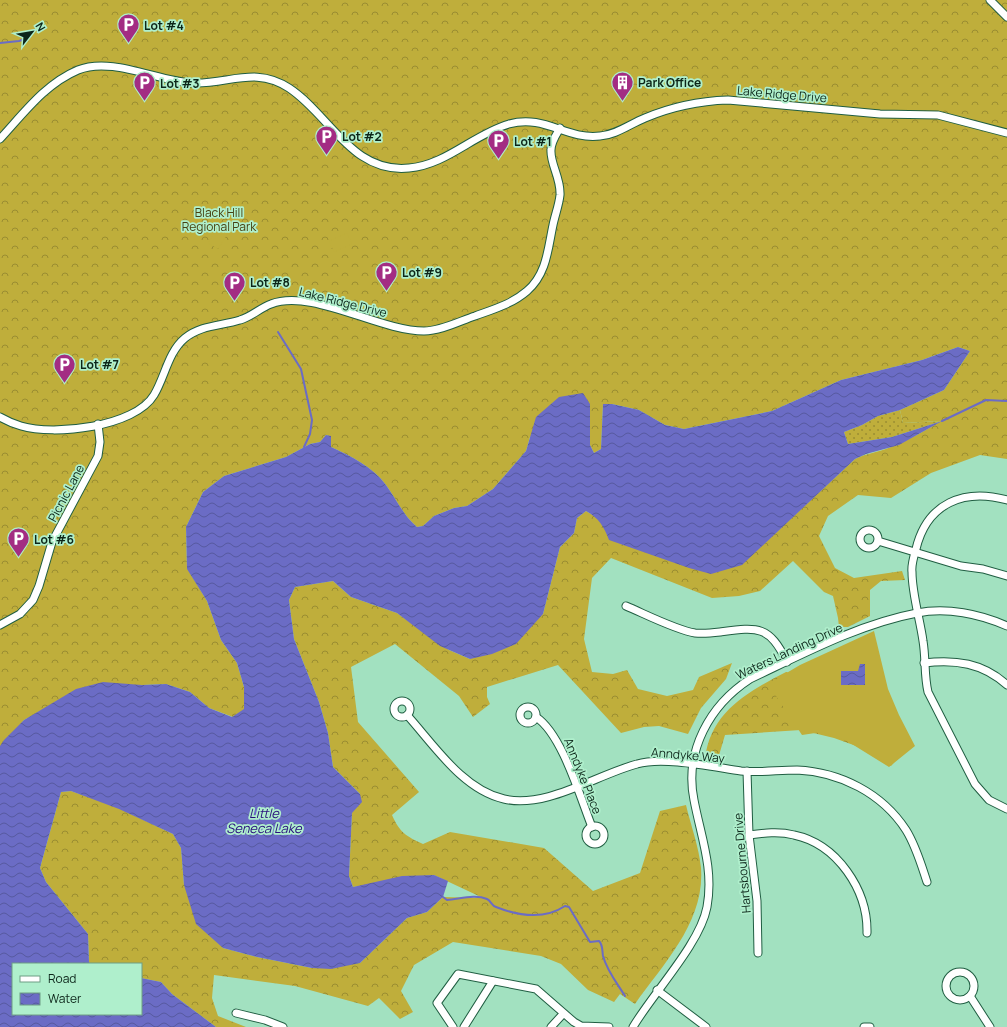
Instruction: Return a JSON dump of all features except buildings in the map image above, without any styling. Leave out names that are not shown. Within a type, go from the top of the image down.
[{"type":"street","points":[[990,0],[1007,17]]},
{"type":"street","name":"Lake Ridge Drive","points":[[0,139],[47,88],[61,78],[80,69],[101,66],[121,68],[169,80],[194,83],[254,75],[274,81],[289,87],[314,110],[352,150],[370,161],[389,168],[409,168],[428,165],[491,130],[524,121],[536,122],[560,128],[583,136],[601,136],[614,133],[644,118],[687,104],[728,100],[880,114],[938,115],[1007,132]]},
{"type":"street","name":"Lake Ridge Drive","points":[[0,417],[22,427],[42,429],[73,429],[98,424],[134,413],[154,396],[174,351],[185,338],[205,327],[241,320],[275,302],[283,300],[305,301],[381,323],[424,331],[436,329],[501,307],[517,299],[537,281],[548,255],[560,196],[559,178],[551,154],[551,148],[560,128]]},
{"type":"street","name":"Picnic Lane","points":[[0,625],[20,614],[33,600],[39,586],[52,542],[98,456],[100,442],[98,424]]},
{"type":"street","points":[[1007,500],[979,495],[964,497],[948,503],[930,517],[919,536],[911,572],[919,613],[924,650],[925,680],[928,692],[975,784],[989,800],[1007,809]]},
{"type":"street","points":[[878,541],[1007,576]]},
{"type":"street","points":[[626,606],[695,633],[708,633],[747,628],[760,630],[773,638],[787,662]]},
{"type":"street","name":"Waters Landing Drive","points":[[632,1027],[689,946],[700,927],[707,908],[710,882],[707,852],[694,799],[692,765],[706,723],[720,704],[738,687],[750,679],[787,662],[860,630],[919,613],[945,612],[970,614],[1007,626]]},
{"type":"street","points":[[924,663],[941,661],[961,662],[978,666],[992,673],[1007,685]]},
{"type":"street","name":"Anndyke Way","points":[[407,715],[462,776],[483,791],[504,799],[526,800],[549,796],[638,763],[657,761],[747,772],[796,770],[817,772],[843,779],[868,792],[889,809],[906,830],[918,853],[927,882]]},
{"type":"street","name":"Anndyke Place","points":[[536,717],[545,723],[562,750],[592,827]]},
{"type":"street","name":"Hartsbourne Drive","points":[[747,772],[749,835],[757,901],[758,953]]},
{"type":"street","points":[[749,835],[773,832],[795,835],[816,843],[834,855],[848,871],[857,888],[867,919],[867,933]]},
{"type":"street","points":[[453,1027],[437,1004],[458,974],[536,989],[563,1014],[581,1026],[609,1027]]},
{"type":"street","points":[[464,1027],[493,981]]},
{"type":"street","points":[[657,990],[706,1027]]},
{"type":"street","points":[[970,996],[990,1027]]},
{"type":"street","points":[[236,1013],[265,1020],[283,1027]]},
{"type":"street","points":[[551,1027],[563,1014]]},
{"type":"street","points":[[864,1027],[870,1027]]},
{"type":"green space","name":"Black Hill Regional Park","points":[[0,0],[1007,0],[1007,459],[980,455],[931,473],[891,498],[858,495],[828,516],[819,536],[835,568],[854,578],[902,571],[905,580],[881,581],[870,590],[870,616],[848,627],[839,627],[833,596],[824,592],[793,561],[760,591],[739,596],[712,598],[611,558],[592,578],[584,639],[592,672],[613,674],[627,670],[638,689],[667,696],[693,690],[699,677],[732,663],[726,679],[701,708],[688,734],[659,726],[644,727],[621,733],[558,665],[487,687],[487,697],[490,704],[473,717],[459,696],[395,644],[351,667],[358,722],[419,792],[392,815],[404,833],[423,844],[450,832],[544,848],[593,891],[640,873],[660,811],[686,805],[700,860],[701,888],[690,924],[670,957],[635,1004],[620,994],[614,1002],[588,990],[561,964],[541,956],[453,942],[414,965],[401,991],[413,1012],[400,1019],[379,998],[368,1006],[295,986],[214,975],[212,998],[218,1016],[246,1027],[216,1027],[172,994],[161,982],[142,978],[142,963],[89,962],[88,934],[46,882],[40,868],[61,792],[71,791],[85,796],[91,795],[173,834],[181,848],[184,885],[223,948],[257,957],[312,968],[360,963],[407,918],[427,912],[443,897],[483,898],[434,875],[353,887],[349,876],[352,812],[360,794],[333,767],[328,733],[319,702],[294,639],[289,600],[295,587],[333,581],[351,597],[397,613],[449,650],[470,659],[543,614],[560,547],[574,533],[577,518],[586,511],[596,517],[742,564],[855,459],[886,449],[941,421],[903,423],[900,410],[944,390],[970,351],[958,347],[922,360],[841,380],[772,411],[684,429],[665,425],[639,410],[612,404],[603,404],[601,449],[594,453],[590,445],[589,404],[530,437],[526,451],[493,489],[467,506],[454,508],[434,516],[423,526],[417,527],[412,522],[386,485],[375,473],[354,458],[331,447],[330,436],[326,435],[320,442],[310,444],[286,457],[224,476],[203,492],[186,527],[187,568],[207,601],[221,640],[237,663],[244,687],[245,709],[233,717],[209,708],[190,692],[166,684],[142,685],[49,706],[24,720],[0,749]]},
{"type":"green space","points":[[218,227],[228,233],[218,249],[208,243]]},
{"type":"green space","points":[[347,233],[352,244],[334,252],[329,241]]},
{"type":"green space","points":[[900,410],[903,423],[942,421],[892,437],[848,444],[844,432],[862,425],[878,416]]},
{"type":"green space","points":[[874,631],[888,689],[915,746],[889,767],[847,741],[822,732],[802,735],[768,684],[800,665]]},
{"type":"green space","points":[[786,672],[905,750],[891,766],[873,752],[834,738],[801,730],[725,735],[717,762],[705,759],[708,743],[723,716],[745,695]]},
{"type":"water","name":"Little Seneca Lake","points":[[958,347],[970,351],[944,390],[900,410],[878,416],[862,425],[844,432],[848,444],[892,437],[942,421],[899,445],[866,454],[855,459],[742,565],[711,574],[689,568],[609,540],[600,523],[586,511],[577,518],[574,533],[560,547],[543,614],[516,644],[492,654],[470,659],[440,646],[397,613],[351,597],[333,581],[295,587],[289,600],[294,639],[319,702],[328,733],[333,767],[360,794],[362,802],[352,813],[349,876],[353,887],[402,876],[434,875],[448,881],[443,897],[427,912],[407,918],[360,963],[331,969],[312,968],[257,957],[223,948],[196,924],[184,885],[181,848],[173,834],[119,809],[71,791],[61,792],[40,868],[46,882],[88,934],[90,963],[12,963],[12,1015],[142,1015],[142,978],[161,982],[172,994],[216,1027],[0,1027],[0,746],[4,740],[24,720],[76,689],[103,682],[142,685],[166,684],[190,692],[209,708],[232,717],[244,709],[244,687],[237,663],[221,640],[207,601],[187,569],[186,527],[203,492],[224,476],[286,457],[310,444],[320,442],[326,435],[331,436],[331,447],[354,458],[375,473],[386,485],[404,512],[417,527],[423,526],[434,516],[454,508],[467,506],[493,489],[526,451],[536,417],[559,397],[583,393],[590,404],[590,445],[594,453],[601,449],[603,404],[612,404],[639,410],[665,425],[684,429],[772,411],[841,380],[922,360]]},
{"type":"water","points":[[860,664],[865,664],[865,685],[841,685],[841,671],[858,671]]},
{"type":"waterway","points":[[0,43],[19,41],[30,37]]},
{"type":"waterway","points":[[278,332],[301,369],[312,420],[310,434],[304,447]]},
{"type":"waterway","points":[[942,421],[986,400],[1007,401]]},
{"type":"waterway","points":[[443,897],[447,900],[478,897],[487,899],[493,906],[514,913],[531,915],[540,915],[565,906],[569,907],[590,942],[599,941],[602,946],[603,956],[607,967],[625,996]]},
{"type":"place","name":"Lot #4","points":[[129,44]]},
{"type":"place","name":"Lot #3","points":[[144,102]]},
{"type":"place","name":"Park Office","points":[[622,102]]},
{"type":"place","name":"Lot #2","points":[[327,156]]},
{"type":"place","name":"Lot #1","points":[[499,160]]},
{"type":"place","name":"Lot #9","points":[[386,292]]},
{"type":"place","name":"Lot #8","points":[[235,302]]},
{"type":"place","name":"Lot #7","points":[[65,384]]},
{"type":"place","name":"Lot #6","points":[[18,558]]}]
